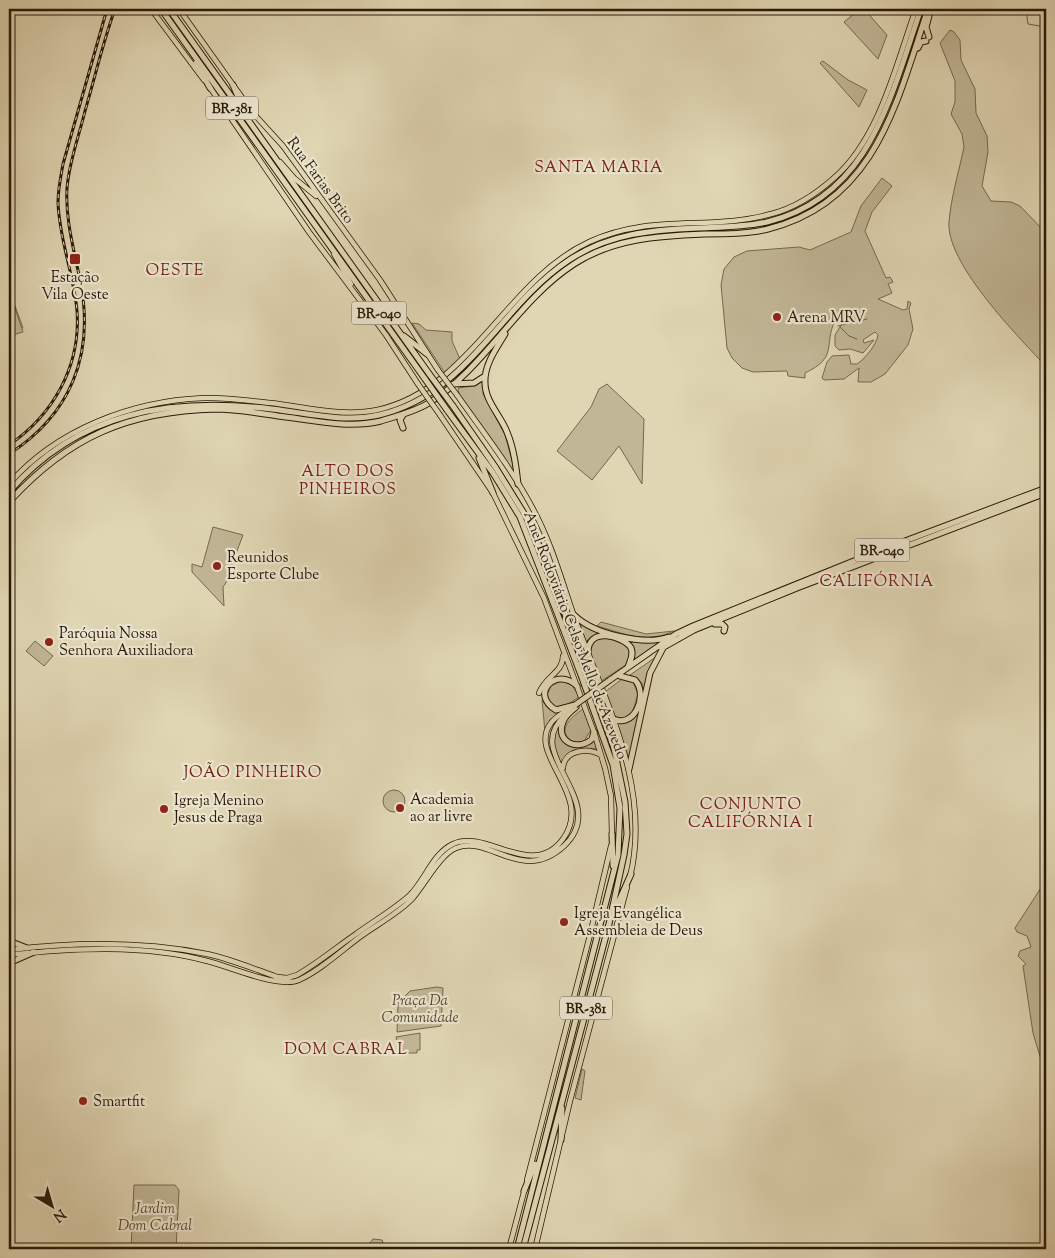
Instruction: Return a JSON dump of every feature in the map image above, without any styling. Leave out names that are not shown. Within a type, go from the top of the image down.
[{"type":"highway","name":"Anel Rodoviário Celso Mello de Azevedo","points":[[160,9],[276,169],[334,243],[453,406],[496,468],[525,515],[543,554],[616,764],[625,802],[627,834],[621,872],[523,1249]]},
{"type":"highway","name":"Anel Rodoviário Celso Mello de Azevedo","points":[[169,9],[334,243],[425,379],[471,442],[520,518],[616,764],[620,819],[618,855],[516,1249]]},
{"type":"highway","points":[[9,492],[44,459],[78,436],[116,420],[161,408],[229,404],[350,418],[376,416],[401,409],[422,400],[452,378],[543,282],[568,261],[591,248],[636,232],[759,223],[800,209],[840,182],[868,148],[880,123],[922,9]]},
{"type":"highway","points":[[909,64],[920,43],[927,39],[926,27],[929,9]]},
{"type":"highway","points":[[9,502],[48,464],[81,440],[117,424],[164,413],[218,409],[350,424],[377,422],[403,415],[426,405],[453,384],[548,284],[571,266],[594,252],[621,242],[650,237],[766,229],[790,221],[821,205],[854,177],[876,148],[897,102],[929,9]]},
{"type":"highway","points":[[188,47],[210,88]]},
{"type":"highway","points":[[233,85],[248,120]]},
{"type":"highway","points":[[509,325],[489,362],[485,375],[487,394],[502,422],[511,445],[518,484]]},
{"type":"highway","points":[[398,331],[427,354]]},
{"type":"highway","points":[[453,384],[474,383],[485,375]]},
{"type":"highway","points":[[403,415],[400,420],[403,428]]},
{"type":"highway","points":[[471,442],[492,493]]},
{"type":"highway","name":"BR-040","points":[[575,706],[676,634],[765,596],[1046,488]]},
{"type":"highway","name":"BR-040","points":[[611,681],[683,636],[797,588],[1046,493]]},
{"type":"highway","points":[[574,615],[588,626],[639,640],[662,639],[676,634]]},
{"type":"highway","points":[[710,625],[722,624],[725,627],[724,631]]},
{"type":"highway","points":[[588,655],[588,645],[591,639],[598,635],[617,639],[626,642],[631,648],[633,657],[628,668]]},
{"type":"highway","points":[[629,769],[650,673],[664,647]]},
{"type":"highway","points":[[611,718],[619,721],[631,718],[636,711],[640,696],[640,687],[635,680],[620,676]]},
{"type":"highway","points":[[575,706],[556,710],[549,706],[544,694],[546,687],[552,681],[559,679],[567,680],[577,686]]},
{"type":"highway","points":[[575,706],[563,722],[561,728],[564,739],[571,745],[580,746],[589,742],[594,732]]},
{"type":"highway","points":[[612,834],[613,878]]},
{"type":"highway","points":[[609,924],[630,874]]},
{"type":"highway","points":[[9,941],[27,948]]},
{"type":"highway","points":[[9,963],[34,952]]},
{"type":"highway","points":[[561,1140],[562,1097]]},
{"type":"highway","points":[[524,1191],[542,1148]]},
{"type":"main road","name":"Anel Rodoviário Celso Mello de Azevedo","points":[[151,9],[210,88],[304,225],[353,290],[492,493],[540,587],[601,754],[611,796],[612,834],[609,858],[509,1249]]},
{"type":"main road","name":"Rua Farias Brito","points":[[179,9],[253,113],[283,146],[380,280],[438,370]]},
{"type":"main road","points":[[9,484],[40,454],[75,432],[114,415],[160,402],[204,398],[228,399],[349,412],[374,410],[398,404],[434,386],[540,276],[588,242],[618,231],[643,226],[762,216],[802,202],[820,190],[843,170],[869,134],[916,9]]},
{"type":"main road","points":[[275,158],[321,200]]},
{"type":"main road","points":[[334,243],[353,290]]},
{"type":"main road","name":"Anel Rodoviário Celso Mello de Azevedo","points":[[438,370],[518,484],[533,509],[547,540],[629,769],[637,816],[637,845],[535,1249]]},
{"type":"main road","points":[[539,694],[542,684],[561,668],[563,652]]},
{"type":"main road","points":[[543,752],[550,724],[575,706]]},
{"type":"main road","points":[[9,955],[34,952],[132,950],[204,960],[273,981],[297,981],[408,902],[446,856],[455,848],[474,847],[529,861],[541,860],[559,850],[572,834],[579,808],[551,743],[551,734],[559,720],[575,706]]},
{"type":"main road","points":[[9,950],[60,946],[132,945],[216,956],[276,978],[287,978],[297,975],[408,897],[437,857],[452,845],[473,842],[529,856],[538,855],[557,845],[569,827],[572,807],[569,794],[549,755],[545,742]]},
{"type":"main road","points":[[562,770],[563,763],[572,754],[588,750],[601,754]]},
{"type":"main road","points":[[44,952],[60,946]]},
{"type":"green space","points":[[860,9],[864,9],[887,35],[878,59],[844,22]]},
{"type":"green space","points":[[950,30],[960,40],[961,60],[975,89],[976,113],[987,136],[988,152],[982,186],[991,201],[1011,202],[1020,206],[1046,233],[1046,358],[1040,360],[1014,332],[969,276],[951,238],[950,213],[964,147],[962,134],[951,114],[955,102],[955,81],[940,43]]},
{"type":"green space","points":[[823,61],[848,80],[867,90],[859,107],[820,63]]},
{"type":"green space","points":[[882,178],[892,186],[872,212],[865,231],[886,278],[890,277],[893,282],[888,284],[892,293],[878,299],[903,310],[907,309],[908,301],[911,303],[909,309],[913,329],[908,345],[885,374],[871,382],[858,382],[859,368],[844,379],[824,380],[822,378],[827,362],[832,356],[849,355],[851,364],[857,364],[870,351],[877,339],[878,335],[875,332],[863,340],[864,343],[874,340],[863,353],[850,349],[839,350],[835,346],[835,335],[850,311],[835,321],[826,356],[816,367],[805,373],[805,378],[788,376],[787,371],[753,372],[742,368],[732,358],[727,348],[721,285],[724,269],[734,257],[747,251],[799,247],[810,250],[851,232],[861,206]]},
{"type":"green space","points":[[14,305],[23,332],[9,336],[9,307]]},
{"type":"green space","points":[[412,323],[419,324],[426,330],[452,332],[452,341],[460,359],[445,373]]},
{"type":"green space","points":[[485,380],[483,394],[505,435],[517,479],[460,400],[458,388],[474,386]]},
{"type":"green space","points":[[607,384],[644,419],[642,484],[619,446],[592,480],[557,451],[591,407],[599,389]]},
{"type":"green space","name":"Reunidos Esporte Clube","points":[[213,527],[243,535],[229,572],[231,575],[223,587],[224,606],[192,572],[192,564],[202,567]]},
{"type":"green space","points":[[601,622],[646,634],[674,631],[654,637],[626,635],[597,626]]},
{"type":"green space","points":[[580,624],[640,642],[661,642],[634,660],[632,646],[608,636],[596,636],[586,642]]},
{"type":"green space","points":[[603,637],[624,643],[631,652],[627,664],[600,682],[589,650],[593,640]]},
{"type":"green space","points":[[35,641],[53,656],[44,666],[26,651]]},
{"type":"green space","points":[[656,657],[629,758],[615,723],[629,721],[643,694],[642,683],[630,675]]},
{"type":"green space","points":[[622,679],[633,682],[638,694],[632,714],[623,719],[612,715],[605,692]]},
{"type":"green space","points":[[561,681],[572,685],[579,697],[560,709],[549,704],[547,695],[551,686]]},
{"type":"green space","points":[[542,700],[549,708],[559,713],[549,722],[545,732]]},
{"type":"green space","points":[[583,709],[591,730],[584,741],[574,743],[566,734],[566,725],[573,716]]},
{"type":"green space","points":[[558,727],[559,734],[566,744],[582,747],[594,741],[597,749],[577,751],[568,755],[561,762],[556,754],[554,745],[554,735]]},
{"type":"green space","points":[[390,790],[398,790],[405,797],[405,805],[398,812],[390,812],[383,805],[383,797]]},
{"type":"green space","points":[[1046,880],[1046,1076],[1033,1033],[1023,966],[1026,964],[1018,956],[1020,951],[1031,947],[1027,936],[1017,932],[1015,928]]},
{"type":"green space","name":"Praça Da Comunidade","points":[[437,987],[443,988],[441,1026],[397,1032],[398,1003],[410,991]]},
{"type":"green space","name":"Praça Da Comunidade","points":[[420,1033],[420,1050],[417,1050],[417,1053],[399,1053],[396,1037]]},
{"type":"green space","points":[[582,1069],[585,1071],[581,1100],[575,1098]]},
{"type":"green space","name":"Jardim Dom Cabral","points":[[134,1185],[175,1185],[179,1190],[176,1249],[131,1249]]},
{"type":"green space","points":[[373,1239],[382,1240],[385,1249],[369,1249],[369,1244]]},
{"type":"waterway","points":[[1026,9],[1028,24],[1046,27]]},
{"type":"waterway","points":[[9,289],[23,328]]},
{"type":"waterway","points":[[838,326],[867,319]]},
{"type":"waterway","points":[[840,327],[849,336],[857,339]]},
{"type":"railway","points":[[9,445],[25,433],[51,404],[69,370],[74,351],[77,311],[61,230],[58,192],[63,164],[107,9]]},
{"type":"railway","points":[[9,454],[48,421],[62,402],[73,382],[80,359],[84,336],[84,311],[81,285],[69,225],[67,188],[75,149],[115,9]]},
{"type":"place","name":"Estação Vila Oeste","points":[[75,259]]},
{"type":"place","name":"Arena MRV","points":[[777,317]]},
{"type":"place","name":"Reunidos Esporte Clube","points":[[217,566]]},
{"type":"place","name":"Paróquia Nossa Senhora Auxiliadora","points":[[49,642]]},
{"type":"place","name":"Academia ao ar livre","points":[[400,808]]},
{"type":"place","name":"Igreja Menino Jesus de Praga","points":[[164,809]]},
{"type":"place","name":"Igreja Evangélica Assembleia de Deus","points":[[564,922]]},
{"type":"place","name":"Smartfit","points":[[83,1101]]},
{"type":"district","name":"SANTA MARIA","points":[[599,166]]},
{"type":"district","name":"OESTE","points":[[175,269]]},
{"type":"district","name":"ALTO DOS PINHEIROS","points":[[348,479]]},
{"type":"district","name":"CALIFÓRNIA","points":[[877,580]]},
{"type":"district","name":"JOÃO PINHEIRO","points":[[253,771]]},
{"type":"district","name":"CONJUNTO CALIFÓRNIA I","points":[[751,812]]},
{"type":"district","name":"DOM CABRAL","points":[[346,1048]]}]
